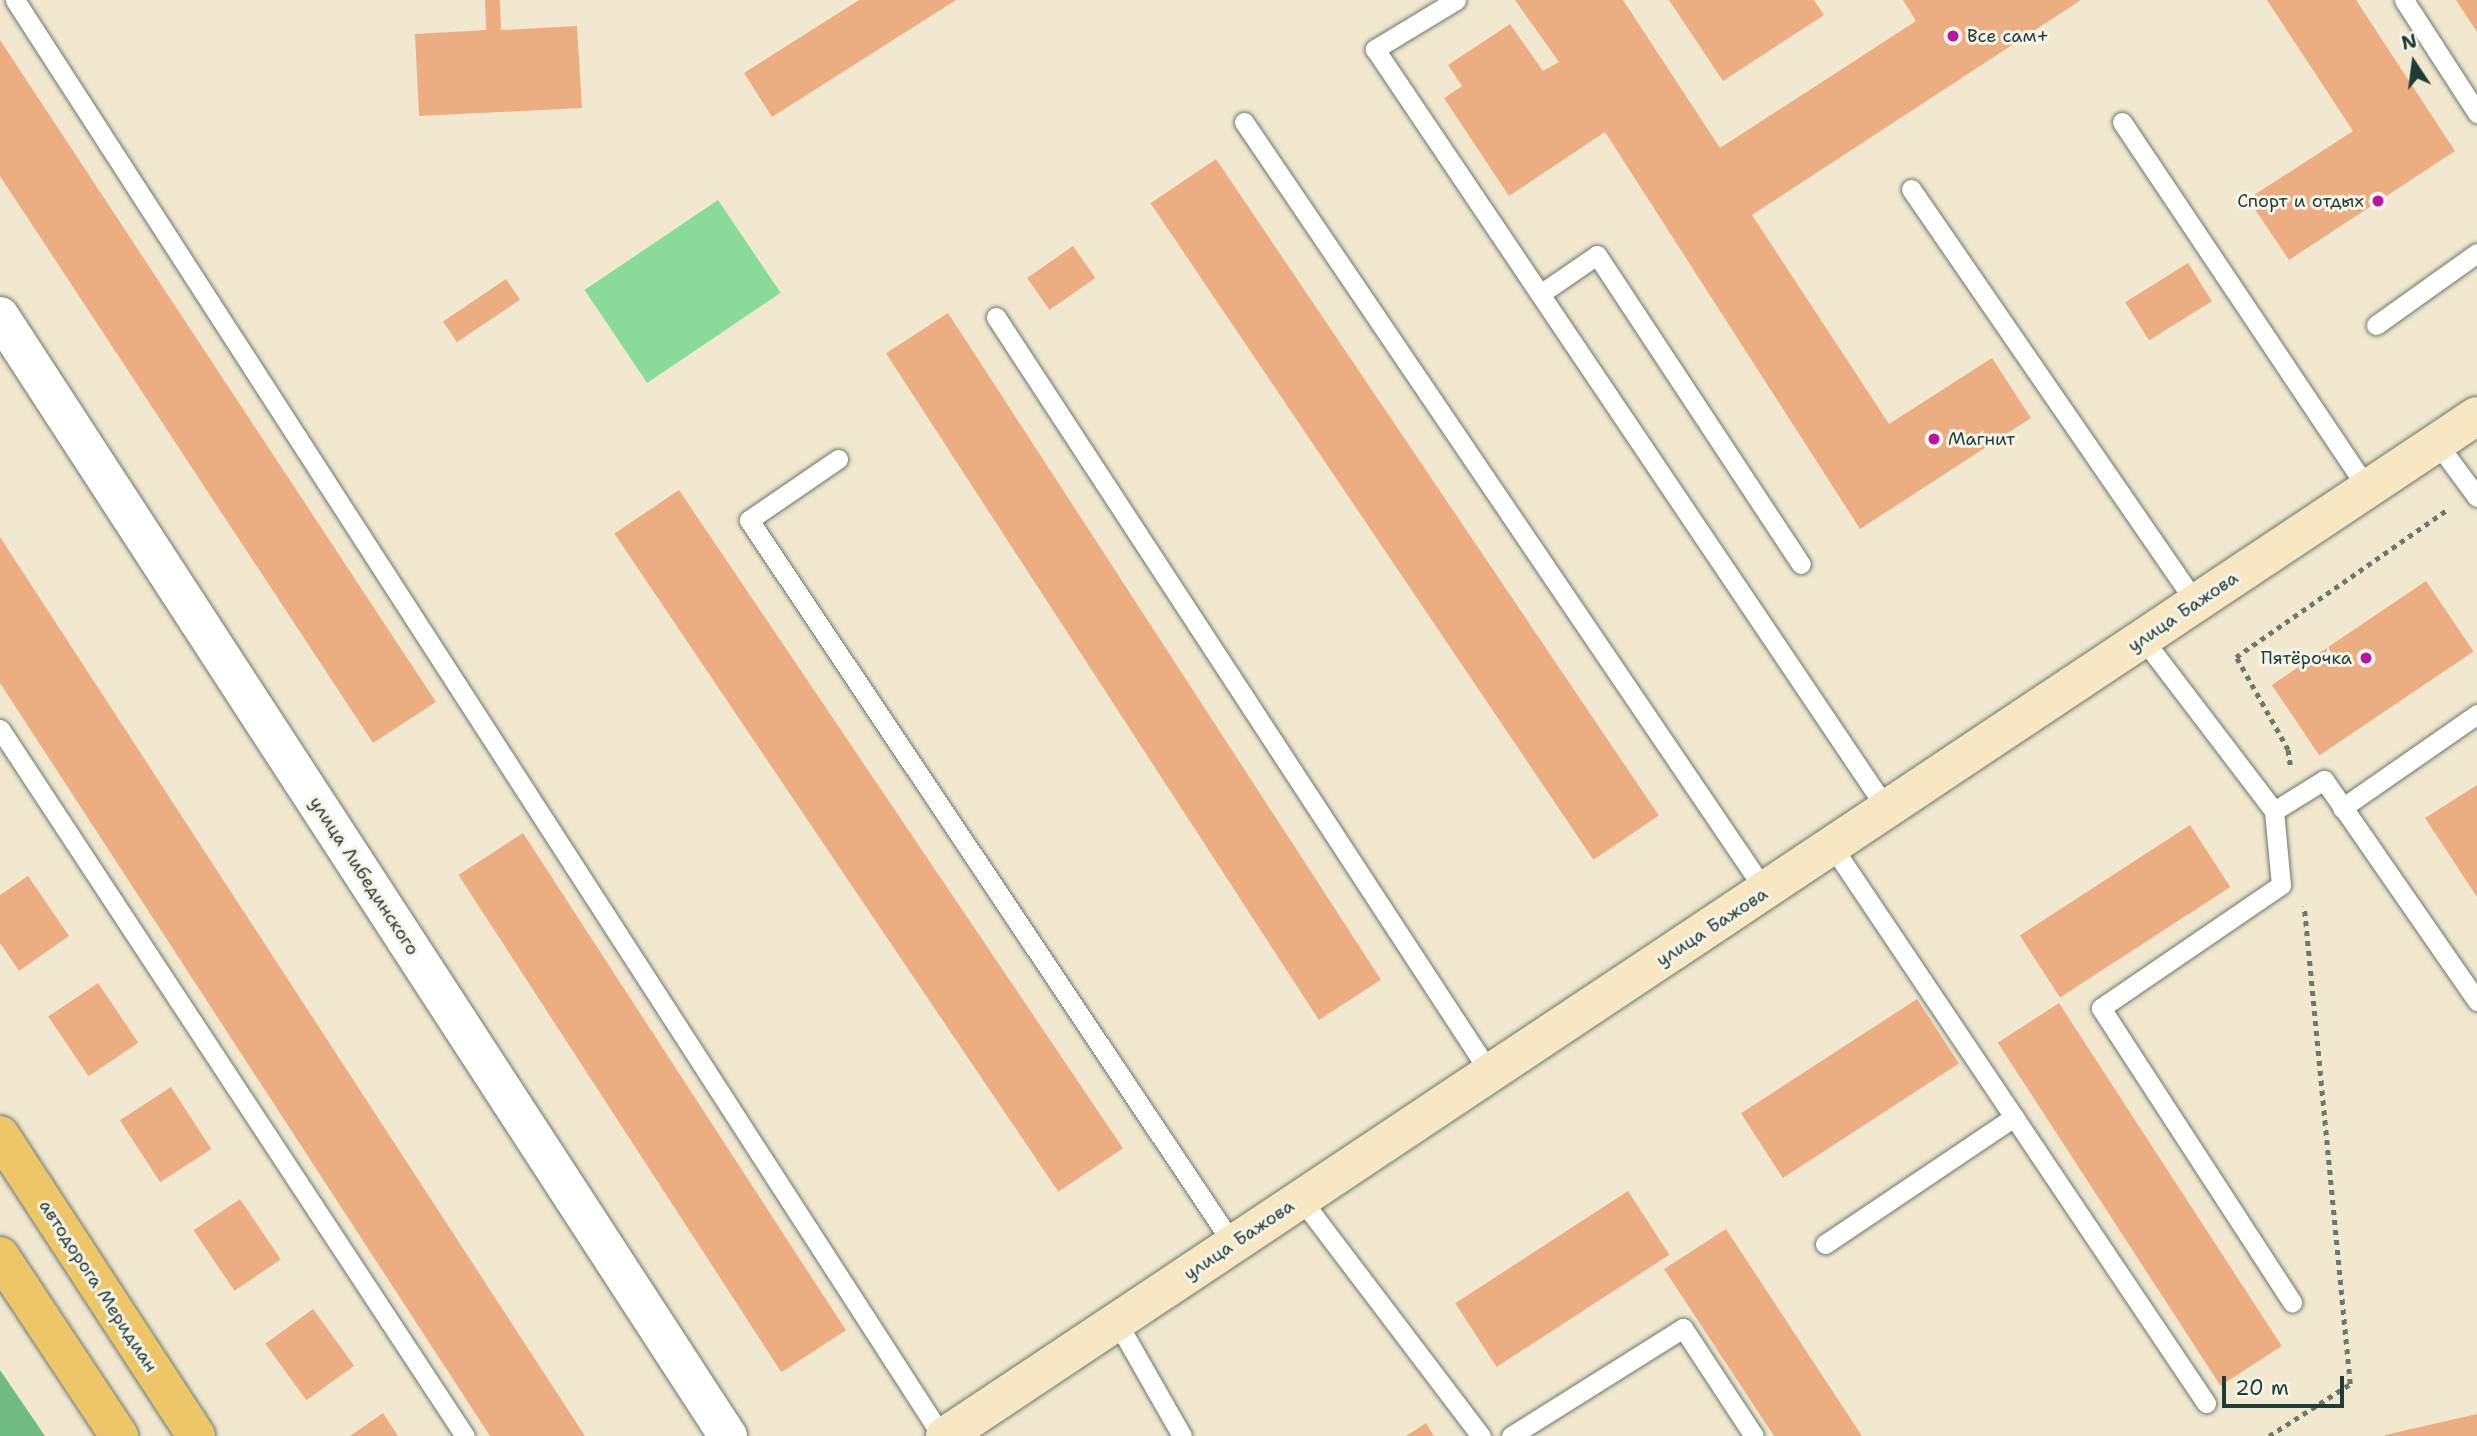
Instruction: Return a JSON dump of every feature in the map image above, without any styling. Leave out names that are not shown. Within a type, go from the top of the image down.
[{"type":"main road","name":"автодорога Меридиан","points":[[0,1135],[197,1436]]},
{"type":"main road","points":[[0,1256],[119,1436]]},
{"type":"street","name":"улица Либединского","points":[[0,316],[728,1436]]},
{"type":"street","name":"улица Бажова","points":[[943,1436],[1766,892],[1886,808],[2477,416]]},
{"type":"lane","points":[[15,0],[943,1436]]},
{"type":"lane","points":[[1456,0],[1375,49],[1886,808]]},
{"type":"lane","points":[[2404,0],[2477,113]]},
{"type":"lane","points":[[1244,122],[1766,892]]},
{"type":"lane","points":[[2122,122],[2368,489]]},
{"type":"lane","points":[[1911,189],[2196,604]]},
{"type":"lane","points":[[2376,325],[2477,253]]},
{"type":"lane","points":[[1540,294],[1597,255],[1801,564]]},
{"type":"lane","points":[[996,317],[1490,1073]]},
{"type":"lane","points":[[2437,443],[2475,494]]},
{"type":"lane","points":[[838,459],[749,520],[1233,1244]]},
{"type":"lane","points":[[2143,639],[2274,811],[2281,885],[2101,1008],[2292,1302]]},
{"type":"lane","points":[[2342,808],[2477,714]]},
{"type":"lane","points":[[0,729],[465,1436]]},
{"type":"lane","points":[[2274,811],[2294,801],[2323,780],[2477,1001]]},
{"type":"lane","points":[[1832,846],[2206,1403]]},
{"type":"lane","points":[[1825,1244],[2014,1117]]},
{"type":"lane","points":[[1301,1199],[1481,1436]]},
{"type":"lane","points":[[1117,1322],[1182,1436]]},
{"type":"lane","points":[[1511,1436],[1683,1328],[1754,1436]]},
{"type":"path","points":[[2294,801],[2288,750],[2236,657],[2475,494]]},
{"type":"path","points":[[2269,1436],[2350,1384],[2303,898]]},
{"type":"green space","points":[[718,200],[781,293],[647,383],[585,290]]},
{"type":"green space","points":[[0,1370],[45,1436],[0,1436]]},
{"type":"building","points":[[485,0],[500,0],[501,30],[577,26],[582,108],[419,116],[415,34],[486,30]]},
{"type":"building","points":[[859,0],[956,0],[772,117],[744,73]]},
{"type":"building","points":[[1515,0],[1623,0],[1720,148],[1916,21],[1903,0],[2081,0],[1752,215],[1889,424],[1992,358],[2031,418],[1860,529],[1605,132],[1509,196],[1444,98],[1462,86],[1448,65],[1510,24],[1543,71],[1559,62]]},
{"type":"building","points":[[1669,0],[1814,0],[1824,15],[1723,81]]},
{"type":"building","points":[[2267,0],[2356,0],[2455,151],[2289,260],[2248,199],[2353,131]]},
{"type":"building","points":[[2456,0],[2477,0],[2477,32]]},
{"type":"building","points":[[0,40],[436,702],[373,743],[0,176]]},
{"type":"building","points":[[1216,159],[1659,816],[1593,860],[1151,203]]},
{"type":"building","points":[[1073,246],[1095,278],[1049,310],[1027,278]]},
{"type":"building","points":[[2188,263],[2212,301],[2149,340],[2125,302]]},
{"type":"building","points":[[506,279],[520,300],[457,342],[443,321]]},
{"type":"building","points":[[948,313],[1381,980],[1319,1020],[886,353]]},
{"type":"building","points":[[679,490],[1123,1148],[1058,1192],[614,534]]},
{"type":"building","points":[[0,537],[585,1436],[490,1436],[0,683]]},
{"type":"building","points":[[2426,581],[2474,651],[2319,755],[2272,685]]},
{"type":"building","points":[[2477,785],[2477,897],[2425,818]]},
{"type":"building","points":[[2190,825],[2230,887],[2060,998],[2020,936]]},
{"type":"building","points":[[523,833],[846,1330],[781,1372],[458,875]]},
{"type":"building","points":[[28,876],[69,936],[19,971],[0,943],[0,895]]},
{"type":"building","points":[[98,983],[138,1043],[89,1076],[48,1017]]},
{"type":"building","points":[[1917,999],[1959,1064],[1783,1178],[1741,1113]]},
{"type":"building","points":[[2059,1003],[2282,1346],[2221,1386],[1998,1043]]},
{"type":"building","points":[[171,1087],[211,1149],[160,1182],[120,1120]]},
{"type":"building","points":[[1628,1191],[1669,1255],[1497,1367],[1455,1303]]},
{"type":"building","points":[[240,1199],[281,1260],[234,1291],[194,1230]]},
{"type":"building","points":[[1726,1229],[1862,1436],[1774,1436],[1664,1269]]},
{"type":"building","points":[[313,1309],[354,1366],[306,1400],[265,1344]]},
{"type":"building","points":[[383,1413],[398,1436],[350,1436]]},
{"type":"building","points":[[2477,1414],[2477,1436],[2385,1436],[2385,1435]]},
{"type":"building","points":[[1426,1423],[1434,1436],[1406,1436]]},
{"type":"place","name":"Все сам+","points":[[1953,36]]},
{"type":"place","name":"Спорт и отдых","points":[[2378,201]]},
{"type":"place","name":"Магнит","points":[[1934,439]]},
{"type":"place","name":"Пятёрочка","points":[[2366,658]]}]
